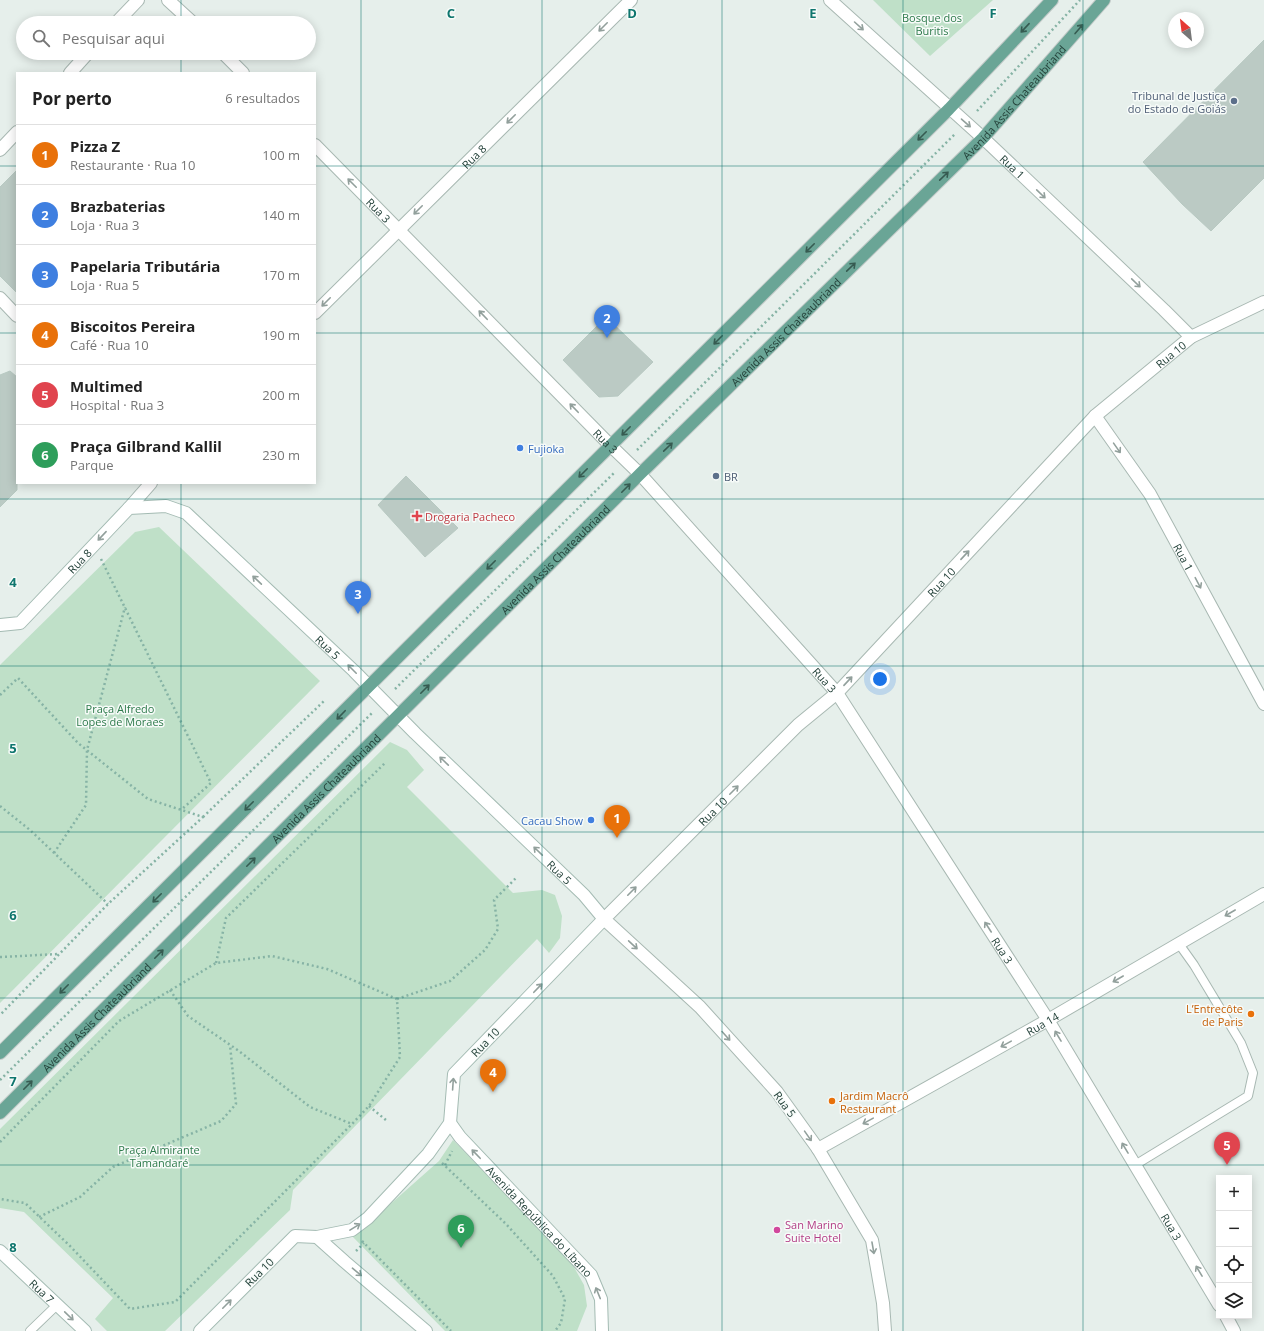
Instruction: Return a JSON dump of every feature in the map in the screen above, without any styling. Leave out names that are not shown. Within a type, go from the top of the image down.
[{"type":"main road","points":[[0,1053],[949,109],[1052,0]]},
{"type":"main road","name":"Avenida Assis Chateaubriand","points":[[0,1113],[640,474],[983,138],[1104,0]]},
{"type":"street","points":[[123,16],[138,0]]},
{"type":"street","points":[[168,0],[185,16]]},
{"type":"street","name":"Rua 8","points":[[316,312],[631,0]]},
{"type":"street","name":"Rua 1","points":[[830,0],[949,109],[983,138],[1191,337]]},
{"type":"street","points":[[71,72],[82,60]]},
{"type":"street","points":[[230,60],[242,72]]},
{"type":"street","points":[[0,150],[16,133]]},
{"type":"street","name":"Rua 3","points":[[316,146],[640,474],[837,693],[1048,1020],[1216,1300]]},
{"type":"street","points":[[0,298],[16,315]]},
{"type":"street","name":"Rua 10","points":[[200,1331],[295,1236],[317,1237],[352,1230],[368,1218],[428,1154],[450,1122],[454,1074],[604,919],[798,725],[837,693],[1095,416],[1191,337],[1264,302]]},
{"type":"street","name":"Rua 1","points":[[1095,416],[1150,494],[1264,704]]},
{"type":"street","name":"Rua 8","points":[[0,625],[20,623],[150,484]]},
{"type":"street","name":"Rua 5","points":[[129,508],[166,506],[186,513],[354,671],[397,716],[584,895],[604,919],[700,1007],[777,1092],[818,1149],[872,1240],[883,1303],[885,1331]]},
{"type":"street","name":"Rua 14","points":[[818,1149],[1048,1020],[1264,894]]},
{"type":"street","name":"Avenida República do Líbano","points":[[450,1122],[460,1137],[591,1275],[601,1299],[601,1330]]},
{"type":"street","points":[[317,1237],[426,1331]]},
{"type":"street","name":"Rua 7","points":[[0,1251],[85,1331]]},
{"type":"street","points":[[1228,1319],[1234,1331]]},
{"type":"lane","points":[[1135,1165],[1248,1096],[1253,1073],[1241,1044],[1194,965],[1179,944]]},
{"type":"lane","points":[[30,1331],[57,1305]]},
{"type":"path","points":[[0,1080],[354,732],[966,123],[1080,0]]},
{"type":"path","points":[[94,544],[211,783],[181,810]]},
{"type":"path","points":[[54,853],[86,805],[87,750],[125,607]]},
{"type":"path","points":[[0,695],[18,678],[78,743],[148,800],[203,817]]},
{"type":"path","points":[[0,1015],[108,904],[203,817],[324,701]]},
{"type":"path","points":[[216,963],[226,918],[385,763]]},
{"type":"path","points":[[0,806],[30,830],[108,904]]},
{"type":"path","points":[[0,1142],[119,1021],[216,963],[272,956],[328,969],[397,999],[450,981],[485,950],[498,929],[494,900],[516,878]]},
{"type":"path","points":[[0,957],[60,954]]},
{"type":"path","points":[[170,990],[188,1016],[230,1045],[310,1107],[352,1124]]},
{"type":"path","points":[[0,1199],[25,1203],[70,1246],[130,1309],[175,1302],[369,1106],[400,1057],[397,999]]},
{"type":"path","points":[[39,1217],[80,1197],[113,1167],[221,1121],[236,1104],[230,1045]]},
{"type":"path","points":[[369,1106],[387,1121]]},
{"type":"path","points":[[428,1154],[445,1165],[506,1224],[553,1276],[565,1299],[561,1323],[555,1331]]},
{"type":"path","points":[[352,1230],[451,1331]]},
{"type":"green space","name":"Bosque dos Buritis","points":[[873,0],[993,0],[930,56]]},
{"type":"green space","name":"Praça Alfredo Lopes de Moraes","points":[[159,527],[320,681],[0,1003],[0,665],[135,532]]},
{"type":"green space","name":"Praça Almirante Tamandaré","points":[[390,742],[407,750],[424,770],[407,787],[513,893],[542,890],[555,895],[562,916],[560,938],[549,953],[537,939],[293,1190],[290,1210],[165,1331],[107,1331],[95,1319],[113,1298],[24,1212],[0,1208],[0,1129]]},
{"type":"green space","points":[[453,1140],[570,1260],[584,1285],[587,1306],[577,1331],[445,1331],[352,1236],[369,1223],[439,1161]]},
{"type":"building","name":"Tribunal de Justiça do Estado de Goiás","points":[[1264,40],[1264,178],[1211,231],[1182,204],[1143,162]]},
{"type":"building","points":[[16,171],[16,292],[0,276],[0,187]]},
{"type":"building","points":[[606,317],[653,362],[618,396],[599,397],[563,360]]},
{"type":"building","points":[[10,371],[16,376],[17,490],[0,507],[0,375]]},
{"type":"building","name":"Drogaria Pacheco","points":[[406,476],[458,528],[425,557],[378,505]]},
{"type":"place","name":"Tribunal de Justiça do Estado de Goiás","points":[[1234,101]]},
{"type":"place","name":"Brazbaterias","points":[[607,338]]},
{"type":"place","name":"Fujioka","points":[[520,448]]},
{"type":"place","name":"BR","points":[[716,476]]},
{"type":"place","name":"Drogaria Pacheco","points":[[417,516]]},
{"type":"place","name":"Papelaria Tributária","points":[[358,614]]},
{"type":"place","name":"Cacau Show","points":[[591,820]]},
{"type":"place","name":"Pizza Z","points":[[617,838]]},
{"type":"place","name":"L’Entrecôte de Paris","points":[[1251,1014]]},
{"type":"place","name":"Biscoitos Pereira","points":[[493,1092]]},
{"type":"place","name":"Jardim Macrô Restaurant","points":[[832,1101]]},
{"type":"place","name":"Multimed","points":[[1227,1165]]},
{"type":"place","name":"San Marino Suite Hotel","points":[[777,1230]]},
{"type":"place","name":"Praça Gilbrand Kallil","points":[[461,1248]]}]
